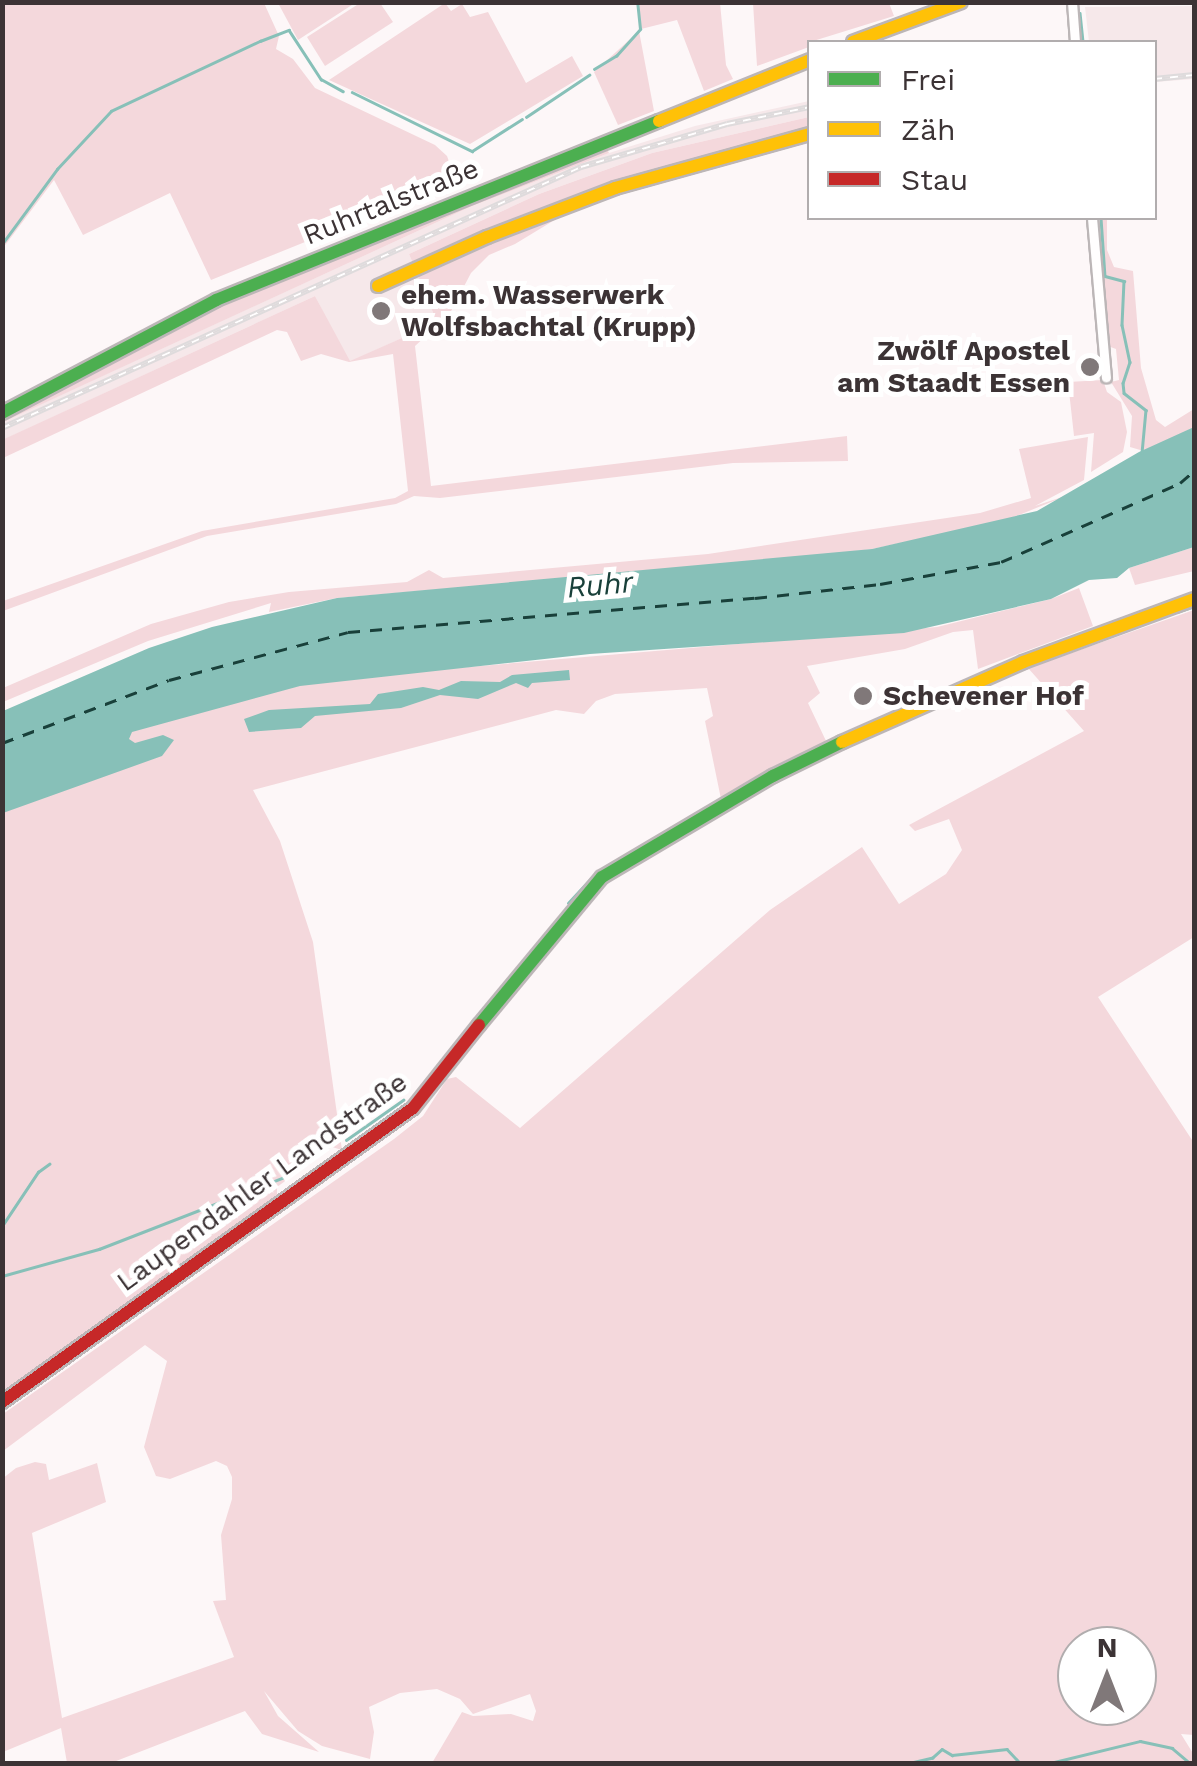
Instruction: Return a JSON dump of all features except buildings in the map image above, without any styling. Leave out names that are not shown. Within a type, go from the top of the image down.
[{"type":"main road","points":[[858,40],[961,2]]},
{"type":"main road","name":"Ruhrtalstraße","points":[[2,413],[216,300],[807,61]]},
{"type":"main road","points":[[378,286],[487,237],[615,188],[807,135]]},
{"type":"main road","name":"Laupendahler Landstraße","points":[[2,1402],[414,1108],[570,910],[602,877],[773,776],[889,719],[1024,662],[1194,600]]},
{"type":"street","points":[[1072,2],[1075,40]]},
{"type":"street","points":[[1092,220],[1106,377]]},
{"type":"shaded area","points":[[2,3],[264,3],[279,36],[276,49],[293,59],[315,88],[435,145],[447,156],[453,173],[451,183],[211,280],[170,193],[83,235],[54,180],[3,248]]},
{"type":"shaded area","points":[[278,3],[355,3],[298,40]]},
{"type":"shaded area","points":[[360,3],[380,3],[393,22],[325,66],[307,37]]},
{"type":"shaded area","points":[[445,3],[451,11],[462,4],[470,17],[488,12],[526,83],[572,56],[583,76],[470,144],[329,80]]},
{"type":"shaded area","points":[[639,3],[720,3],[726,65],[733,79],[704,91],[677,20],[641,29]]},
{"type":"shaded area","points":[[753,3],[889,3],[894,16],[807,40],[807,48],[757,66]]},
{"type":"shaded area","points":[[1194,6],[1194,79],[1157,82],[1157,40],[1089,40],[1085,7]]},
{"type":"shaded area","points":[[639,31],[654,111],[618,125],[594,72]]},
{"type":"shaded area","points":[[807,101],[807,117],[652,153],[539,194],[409,254],[434,315],[429,326],[349,362],[315,296],[3,440],[2,422],[470,207],[609,153],[695,126]]},
{"type":"shaded area","points":[[807,117],[807,131],[670,165],[614,184],[515,244],[489,255],[471,273],[449,315],[415,346],[431,486],[847,436],[848,461],[733,463],[440,498],[414,496],[396,504],[207,536],[3,611],[3,601],[202,531],[395,498],[408,491],[393,354],[349,362],[321,354],[301,361],[287,332],[277,330],[3,458],[2,440],[315,296],[350,361],[429,326],[434,315],[409,254],[539,194],[652,153]]},
{"type":"shaded area","points":[[607,149],[609,153],[470,207],[3,422],[3,417],[227,302]]},
{"type":"shaded area","points":[[1094,220],[1107,220],[1107,250],[1114,267],[1133,271],[1141,368],[1156,420],[1165,427],[1194,409],[1194,427],[1147,452],[1130,447],[1132,416],[1111,382],[1119,380],[1116,349],[1105,345]]},
{"type":"shaded area","points":[[1103,380],[1107,392],[1121,402],[1127,432],[1123,452],[1091,472],[1094,433],[1074,436],[1068,382]]},
{"type":"shaded area","points":[[1088,437],[1084,480],[1035,506],[1071,494],[1004,521],[872,549],[794,559],[337,598],[269,612],[271,603],[148,641],[3,702],[3,688],[151,624],[229,602],[289,592],[407,582],[429,570],[443,578],[708,554],[980,513],[1031,498],[1019,449]]},
{"type":"shaded area","points":[[1194,547],[1194,571],[1135,585],[1129,568]]},
{"type":"shaded area","points":[[1079,588],[1093,626],[978,669],[973,630],[953,632],[905,649],[807,666],[820,693],[808,703],[827,743],[721,799],[705,721],[713,716],[707,688],[615,694],[596,701],[584,714],[556,710],[253,790],[280,841],[313,942],[342,1150],[332,1147],[277,1187],[277,1199],[2,1396],[3,778],[131,729],[316,680],[937,627],[1051,599]]},
{"type":"shaded area","points":[[1194,610],[1194,937],[1098,997],[1194,1143],[1194,1735],[1181,1734],[1194,1755],[1194,1763],[432,1763],[462,1712],[473,1716],[511,1714],[533,1721],[536,1711],[530,1694],[473,1714],[460,1699],[437,1689],[400,1693],[369,1707],[374,1732],[370,1759],[322,1746],[298,1731],[264,1691],[278,1716],[319,1752],[262,1734],[245,1711],[111,1763],[67,1763],[61,1728],[3,1752],[2,1479],[16,1468],[35,1462],[46,1464],[49,1480],[97,1463],[106,1502],[32,1533],[62,1718],[234,1657],[213,1601],[226,1600],[221,1535],[232,1499],[232,1477],[227,1466],[216,1461],[170,1479],[156,1476],[144,1447],[167,1361],[145,1345],[3,1451],[3,1414],[394,1139],[423,1116],[447,1079],[456,1077],[520,1128],[770,910],[862,847],[899,904],[946,874],[962,850],[949,819],[915,831],[909,825],[1084,731],[1028,668]]},
{"type":"water","name":"Ruhr","points":[[1194,427],[1194,547],[1129,568],[1117,578],[1089,580],[1051,599],[904,633],[590,654],[300,686],[132,732],[129,739],[135,743],[163,735],[174,740],[162,756],[3,813],[3,711],[149,648],[212,627],[337,598],[872,549],[1037,511],[1139,452]]},
{"type":"water","points":[[569,670],[570,680],[532,683],[528,688],[516,683],[478,699],[440,695],[401,708],[315,716],[301,728],[249,732],[244,719],[269,710],[370,704],[378,694],[423,687],[439,690],[461,681],[500,682],[512,675]]},
{"type":"waterway","points":[[594,69],[616,56],[640,29],[637,2]]},
{"type":"waterway","points":[[1080,13],[1083,40]]},
{"type":"waterway","points":[[2,244],[57,169],[111,111],[260,41],[289,30],[321,79],[343,91]]},
{"type":"waterway","points":[[526,117],[589,75]]},
{"type":"waterway","points":[[352,92],[472,151],[522,119]]},
{"type":"waterway","points":[[1101,220],[1105,276],[1124,281],[1122,325],[1130,362],[1124,393],[1146,410],[1142,453]]},
{"type":"waterway","points":[[1177,612],[1194,606]]},
{"type":"waterway","points":[[880,730],[909,717]]},
{"type":"waterway","points":[[568,903],[596,873],[624,856]]},
{"type":"waterway","points":[[346,1140],[403,1100]]},
{"type":"waterway","points":[[2,1276],[99,1249],[282,1178],[326,1149],[328,1141],[338,1140]]},
{"type":"waterway","points":[[2,1226],[38,1172],[49,1164]]},
{"type":"waterway","points":[[1046,1764],[1140,1741],[1172,1748],[1191,1764]]},
{"type":"waterway","points":[[905,1764],[932,1758],[942,1749],[952,1755],[1007,1749],[1021,1764]]},
{"type":"ferry route","points":[[2,743],[169,680],[348,632],[755,598],[880,584],[1001,562],[1180,483],[1194,471]]},
{"type":"railway","points":[[1157,79],[1194,75]]},
{"type":"railway","points":[[2,428],[581,167],[727,124],[807,108]]},
{"type":"traffic: fast","points":[[2,413],[216,300],[659,121]]},
{"type":"traffic: fast","points":[[479,1025],[602,877],[773,776],[842,742]]},
{"type":"traffic: slow","points":[[858,40],[961,2]]},
{"type":"traffic: slow","points":[[659,121],[807,61]]},
{"type":"traffic: slow","points":[[378,286],[487,237],[615,188],[807,135]]},
{"type":"traffic: slow","points":[[842,742],[1023,662],[1194,599]]},
{"type":"traffic: jam","points":[[2,1402],[413,1108],[479,1025]]},
{"type":"place","name":"ehem. Wasserwerk Wolfsbachtal (Krupp)","points":[[381,311]]},
{"type":"place","name":"Zwölf Apostel am Staadt Essen","points":[[1090,367]]},
{"type":"place","name":"Schevener Hof","points":[[863,696]]}]
